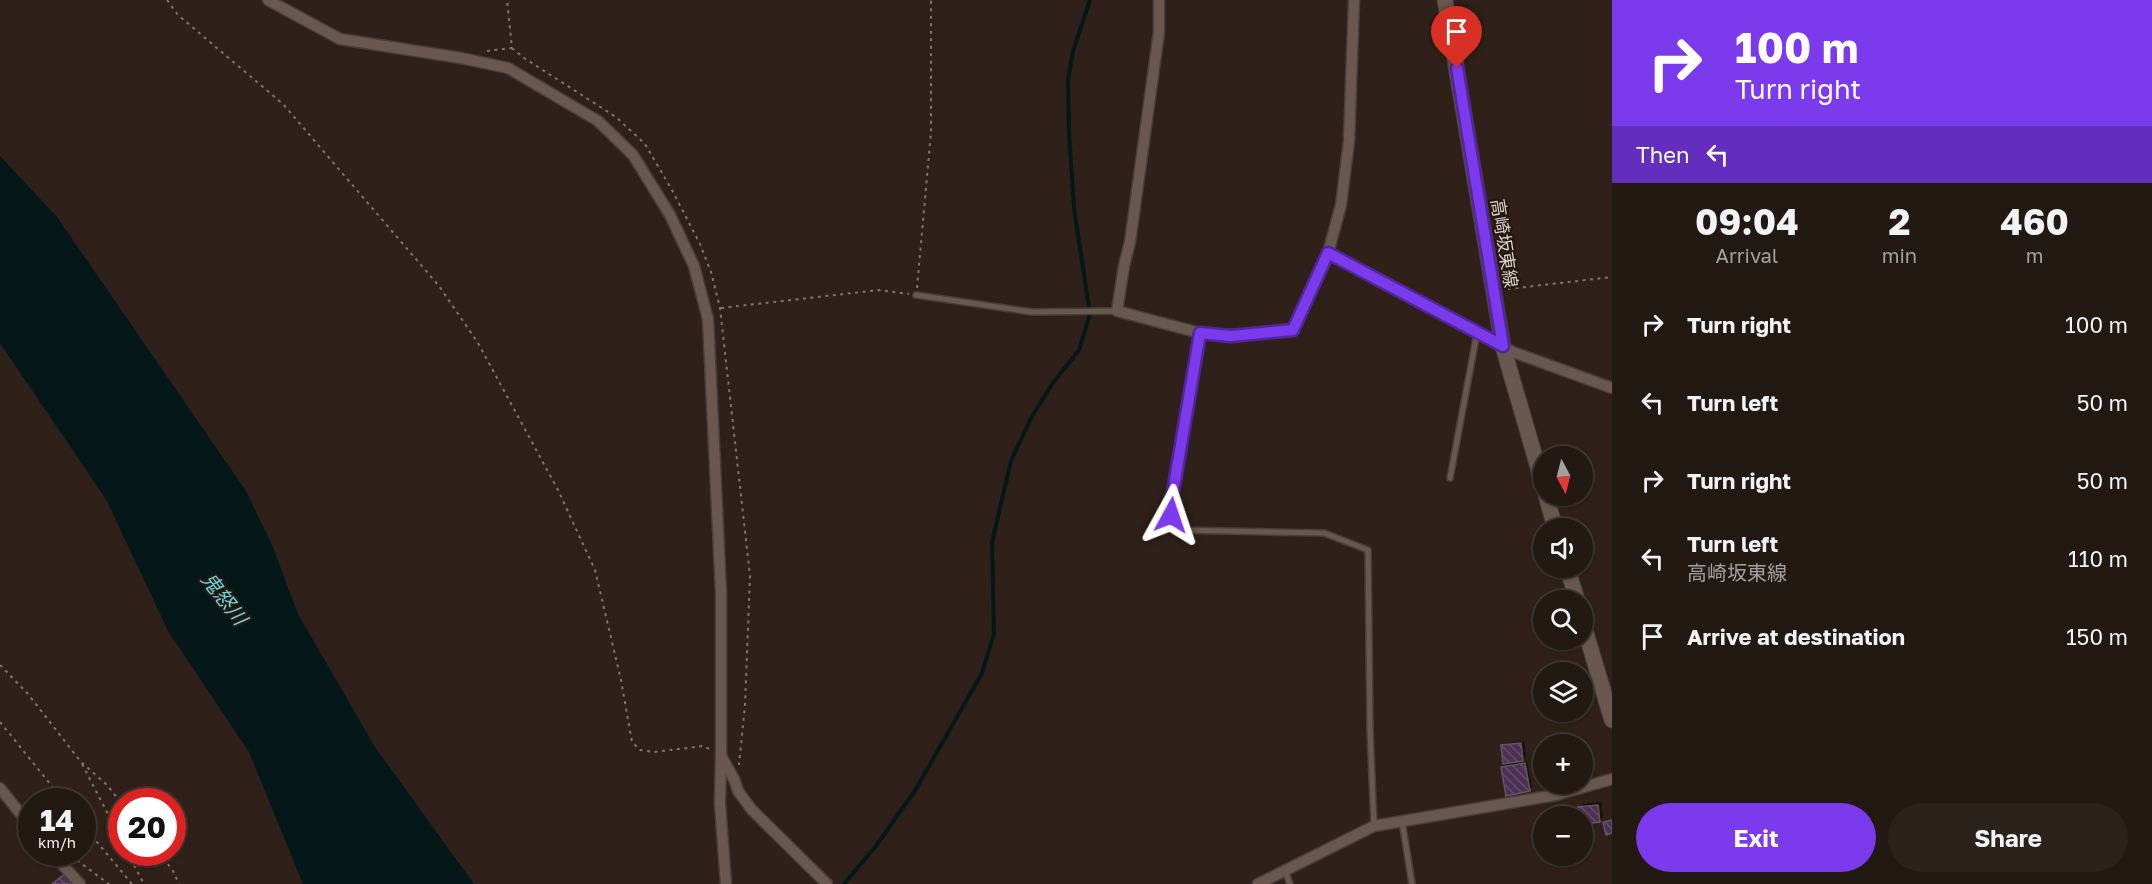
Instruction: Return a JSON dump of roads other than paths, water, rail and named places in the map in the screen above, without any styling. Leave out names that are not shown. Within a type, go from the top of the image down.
[{"type":"main road","name":"高崎坂東線","points":[[1445,0],[1503,346],[1533,450]]},
{"type":"main road","points":[[1591,650],[1612,720]]},
{"type":"street","points":[[268,0],[340,39],[461,58],[508,68],[598,121],[633,155],[670,215],[694,266],[708,320],[721,592],[716,753],[726,884]]},
{"type":"street","points":[[1159,0],[1159,32],[1132,230],[1117,311],[1200,333],[1231,336],[1293,330],[1328,253],[1341,205],[1349,141],[1354,0]]},
{"type":"street","points":[[1328,253],[1513,352],[1612,388]]},
{"type":"street","points":[[716,753],[752,810],[827,884]]},
{"type":"street","points":[[1258,884],[1374,826],[1556,795],[1612,779]]},
{"type":"street","points":[[0,788],[18,810]]},
{"type":"street","points":[[64,866],[80,884]]},
{"type":"lane","points":[[916,295],[1032,312],[1117,311]]},
{"type":"lane","points":[[1450,478],[1477,332]]},
{"type":"lane","points":[[1200,333],[1171,515],[1177,530],[1324,533],[1368,550],[1370,729],[1374,826]]},
{"type":"lane","points":[[1402,821],[1412,884]]},
{"type":"lane","points":[[1286,871],[1290,884]]},
{"type":"water","name":"鬼怒川","points":[[0,156],[57,217],[246,491],[272,545],[298,614],[375,747],[474,884],[303,884],[249,752],[168,631],[107,501],[0,343]]},
{"type":"waterway","points":[[844,884],[876,846],[916,789],[982,673],[994,634],[992,542],[1011,461],[1030,420],[1052,384],[1079,350],[1090,314],[1074,208],[1068,80],[1073,51],[1090,0]]}]
